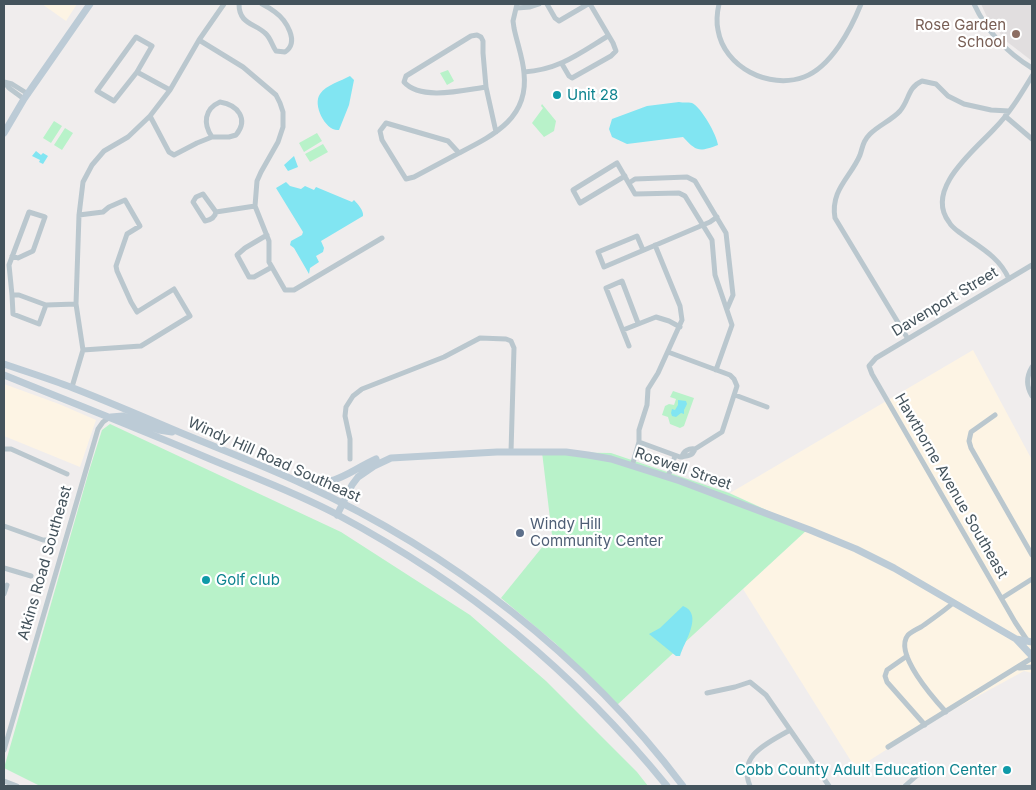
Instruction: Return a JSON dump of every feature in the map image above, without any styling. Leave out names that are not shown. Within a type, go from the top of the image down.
[{"type":"main road","points":[[4,134],[26,97],[90,4]]},
{"type":"main road","name":"Windy Hill Road Southeast","points":[[4,364],[72,387],[303,484],[343,504],[439,560],[497,600],[544,638],[630,722],[683,786]]},
{"type":"main road","name":"Windy Hill Road Southeast","points":[[4,375],[273,485],[337,515],[435,572],[519,634],[561,671],[640,752],[667,786]]},
{"type":"main road","points":[[110,417],[119,415],[159,430],[182,433]]},
{"type":"main road","name":"Roswell Street","points":[[337,515],[358,477],[374,466],[391,458],[511,452],[566,452],[612,459],[668,477],[856,549],[894,568],[1014,638],[1032,657]]},
{"type":"main road","points":[[303,484],[333,482],[375,460],[391,458]]},
{"type":"main road","name":"Roswell Street","points":[[1014,638],[1030,641]]},
{"type":"street","points":[[72,387],[83,350],[76,304],[79,215],[83,182],[92,165],[104,151],[128,136],[150,116],[170,90],[199,40],[224,4]]},
{"type":"street","points":[[239,4],[239,11],[247,23],[267,35],[276,51],[285,52],[291,46],[290,32],[276,12],[262,4]]},
{"type":"street","points":[[459,153],[448,141],[393,124],[386,123],[380,131],[382,140],[406,180],[459,153],[496,132],[509,122],[519,108],[525,88],[524,72],[513,21],[517,6],[530,8],[540,4]]},
{"type":"street","points":[[547,4],[555,18],[559,20],[589,4],[616,51],[611,56],[572,78],[562,64]]},
{"type":"street","points":[[719,4],[716,20],[718,32],[723,46],[732,58],[742,68],[768,80],[786,81],[805,77],[820,67],[837,50],[846,36],[861,4]]},
{"type":"street","points":[[974,4],[986,27],[998,42],[1032,68]]},
{"type":"street","points":[[486,87],[430,93],[407,86],[404,79],[470,36],[477,35],[481,37],[483,41],[486,87],[496,132]]},
{"type":"street","points":[[524,72],[546,70],[562,64],[608,36]]},
{"type":"street","points":[[136,37],[152,46],[137,72],[114,101],[97,91],[136,37]]},
{"type":"street","points":[[199,40],[243,67],[276,95],[280,103],[283,112],[283,127],[278,142],[259,176],[255,206],[267,235],[269,259],[285,290],[292,291],[382,238]]},
{"type":"street","points":[[137,72],[170,90]]},
{"type":"street","points":[[1009,279],[1004,269],[993,256],[948,222],[942,206],[946,187],[954,172],[1005,116],[1032,76]]},
{"type":"street","points":[[908,339],[835,218],[836,198],[842,184],[860,154],[863,141],[875,129],[894,117],[902,108],[915,84],[922,81],[936,84],[948,96],[964,104],[991,110],[1009,111]]},
{"type":"street","points":[[4,82],[9,88],[26,97]]},
{"type":"street","points":[[150,116],[169,152],[174,155],[212,137],[232,136],[238,133],[242,120],[240,114],[233,107],[220,102],[207,114],[205,122],[212,137]]},
{"type":"street","points":[[1005,116],[1032,139]]},
{"type":"street","points":[[625,176],[580,203],[573,190],[617,163],[625,176],[635,194],[682,194],[685,196],[712,240],[715,275],[732,326],[716,370]]},
{"type":"street","points":[[629,183],[635,179],[690,177],[695,181],[726,233],[733,295],[727,310]]},
{"type":"street","points":[[203,194],[216,212],[214,217],[205,221],[194,204],[194,198],[203,194]]},
{"type":"street","points":[[79,215],[103,212],[109,207],[125,200],[140,226],[127,234],[116,266],[131,302],[137,312],[174,289],[190,316],[141,346],[83,350]]},
{"type":"street","points":[[216,212],[255,206]]},
{"type":"street","points":[[12,256],[18,258],[32,251],[45,217],[29,212],[12,256],[9,265],[13,314],[38,324],[46,305]]},
{"type":"street","points":[[643,250],[637,236],[598,252],[604,267],[717,218]]},
{"type":"street","points":[[267,235],[245,248],[237,256],[249,277],[254,277],[272,267]]},
{"type":"street","points":[[632,466],[639,442],[639,430],[647,405],[648,389],[658,373],[680,327],[682,316],[680,306],[656,245]]},
{"type":"street","name":"Davenport Street","points":[[872,362],[1032,266]]},
{"type":"street","points":[[629,346],[606,288],[622,281],[638,323]]},
{"type":"street","points":[[12,295],[19,295],[46,305],[76,304]]},
{"type":"street","points":[[623,330],[653,317],[659,317],[680,327]]},
{"type":"street","points":[[350,459],[350,440],[345,416],[346,407],[353,396],[366,386],[438,360],[483,337],[506,338],[511,341],[514,348],[511,452]]},
{"type":"street","points":[[639,442],[675,456],[682,456],[687,450],[695,449],[722,432],[735,395],[737,386],[732,377],[668,352]]},
{"type":"street","name":"Hawthorne Avenue Southeast","points":[[872,362],[869,366],[872,374],[1015,622],[1030,641]]},
{"type":"street","points":[[1032,367],[1027,380],[1032,396]]},
{"type":"street","points":[[735,395],[767,406]]},
{"type":"street","points":[[995,415],[971,432],[969,441],[971,448],[1032,555]]},
{"type":"street","name":"Atkins Road Southeast","points":[[4,750],[98,429],[110,417]]},
{"type":"street","points":[[4,449],[11,448],[68,474]]},
{"type":"street","points":[[668,477],[675,456]]},
{"type":"street","points":[[4,526],[43,540],[50,540]]},
{"type":"street","points":[[4,568],[31,576]]},
{"type":"street","points":[[1002,598],[1032,580]]},
{"type":"street","points":[[4,594],[7,585]]},
{"type":"street","points":[[946,712],[922,684],[907,656],[904,645],[908,636],[940,614],[952,603]]},
{"type":"street","points":[[1014,638],[1015,622]]},
{"type":"street","points":[[907,656],[886,670],[884,676],[887,682],[925,725]]},
{"type":"street","points":[[888,748],[1019,668],[1032,657]]},
{"type":"street","points":[[1019,668],[1032,667]]},
{"type":"street","points":[[707,693],[750,682],[766,695],[829,786]]},
{"type":"street","points":[[750,786],[746,772],[750,758],[762,747],[790,730]]},
{"type":"street","points":[[905,786],[923,770]]},
{"type":"street","points":[[4,781],[17,786]]},
{"type":"shaded area","points":[[42,4],[77,4],[66,21]]},
{"type":"shaded area","name":"Rose Garden School","points":[[981,4],[1032,4],[1032,61],[1006,41],[987,17]]},
{"type":"shaded area","points":[[973,350],[1032,460],[1032,673],[1024,671],[925,725],[856,769],[743,589],[808,529],[730,493]]},
{"type":"shaded area","points":[[4,384],[96,420],[80,467],[4,436]]},
{"type":"green space","points":[[448,70],[454,81],[447,85],[440,73]]},
{"type":"green space","points":[[542,104],[556,121],[554,131],[544,137],[532,123],[543,108]]},
{"type":"green space","points":[[54,121],[62,126],[51,143],[43,138]]},
{"type":"green space","points":[[65,128],[73,133],[62,150],[54,145]]},
{"type":"green space","points":[[317,133],[322,141],[304,152],[299,143]]},
{"type":"green space","points":[[323,144],[328,152],[310,162],[305,154]]},
{"type":"green space","points":[[673,391],[694,398],[684,426],[680,428],[670,424],[668,417],[662,415],[665,406],[669,404],[674,405],[676,399],[670,397]]},
{"type":"green space","points":[[110,424],[341,532],[470,615],[546,681],[637,772],[648,786],[40,786],[4,768],[89,471],[102,430]]},
{"type":"green space","points":[[542,452],[611,453],[729,493],[808,529],[617,705],[555,643],[501,598],[552,535]]},
{"type":"water","points":[[350,76],[354,80],[349,105],[339,130],[334,129],[329,127],[322,117],[319,111],[318,99],[326,88]]},
{"type":"water","points":[[679,102],[692,103],[700,110],[712,128],[718,145],[702,150],[692,146],[683,137],[627,144],[612,137],[609,129],[612,119],[647,106]]},
{"type":"water","points":[[36,151],[41,155],[43,153],[48,156],[43,164],[32,156]]},
{"type":"water","points":[[294,156],[298,167],[288,171],[284,165]]},
{"type":"water","points":[[286,182],[290,186],[301,189],[305,186],[314,190],[316,187],[352,202],[354,200],[363,212],[363,216],[321,241],[324,248],[323,252],[316,256],[319,262],[310,268],[309,274],[294,248],[290,245],[291,241],[302,235],[303,232],[276,188]]},
{"type":"water","points":[[678,400],[686,401],[687,404],[684,414],[681,413],[676,417],[672,416],[671,413],[672,409],[675,410],[678,405]]},
{"type":"water","points":[[683,606],[692,615],[692,622],[680,656],[676,656],[649,634],[660,628]]},
{"type":"place","name":"Rose Garden School","points":[[1016,34]]},
{"type":"place","name":"Unit 28","points":[[557,95]]},
{"type":"place","name":"Windy Hill Community Center","points":[[520,533]]},
{"type":"place","name":"Golf club","points":[[206,580]]},
{"type":"place","name":"Cobb County Adult Education Center","points":[[1007,770]]}]
